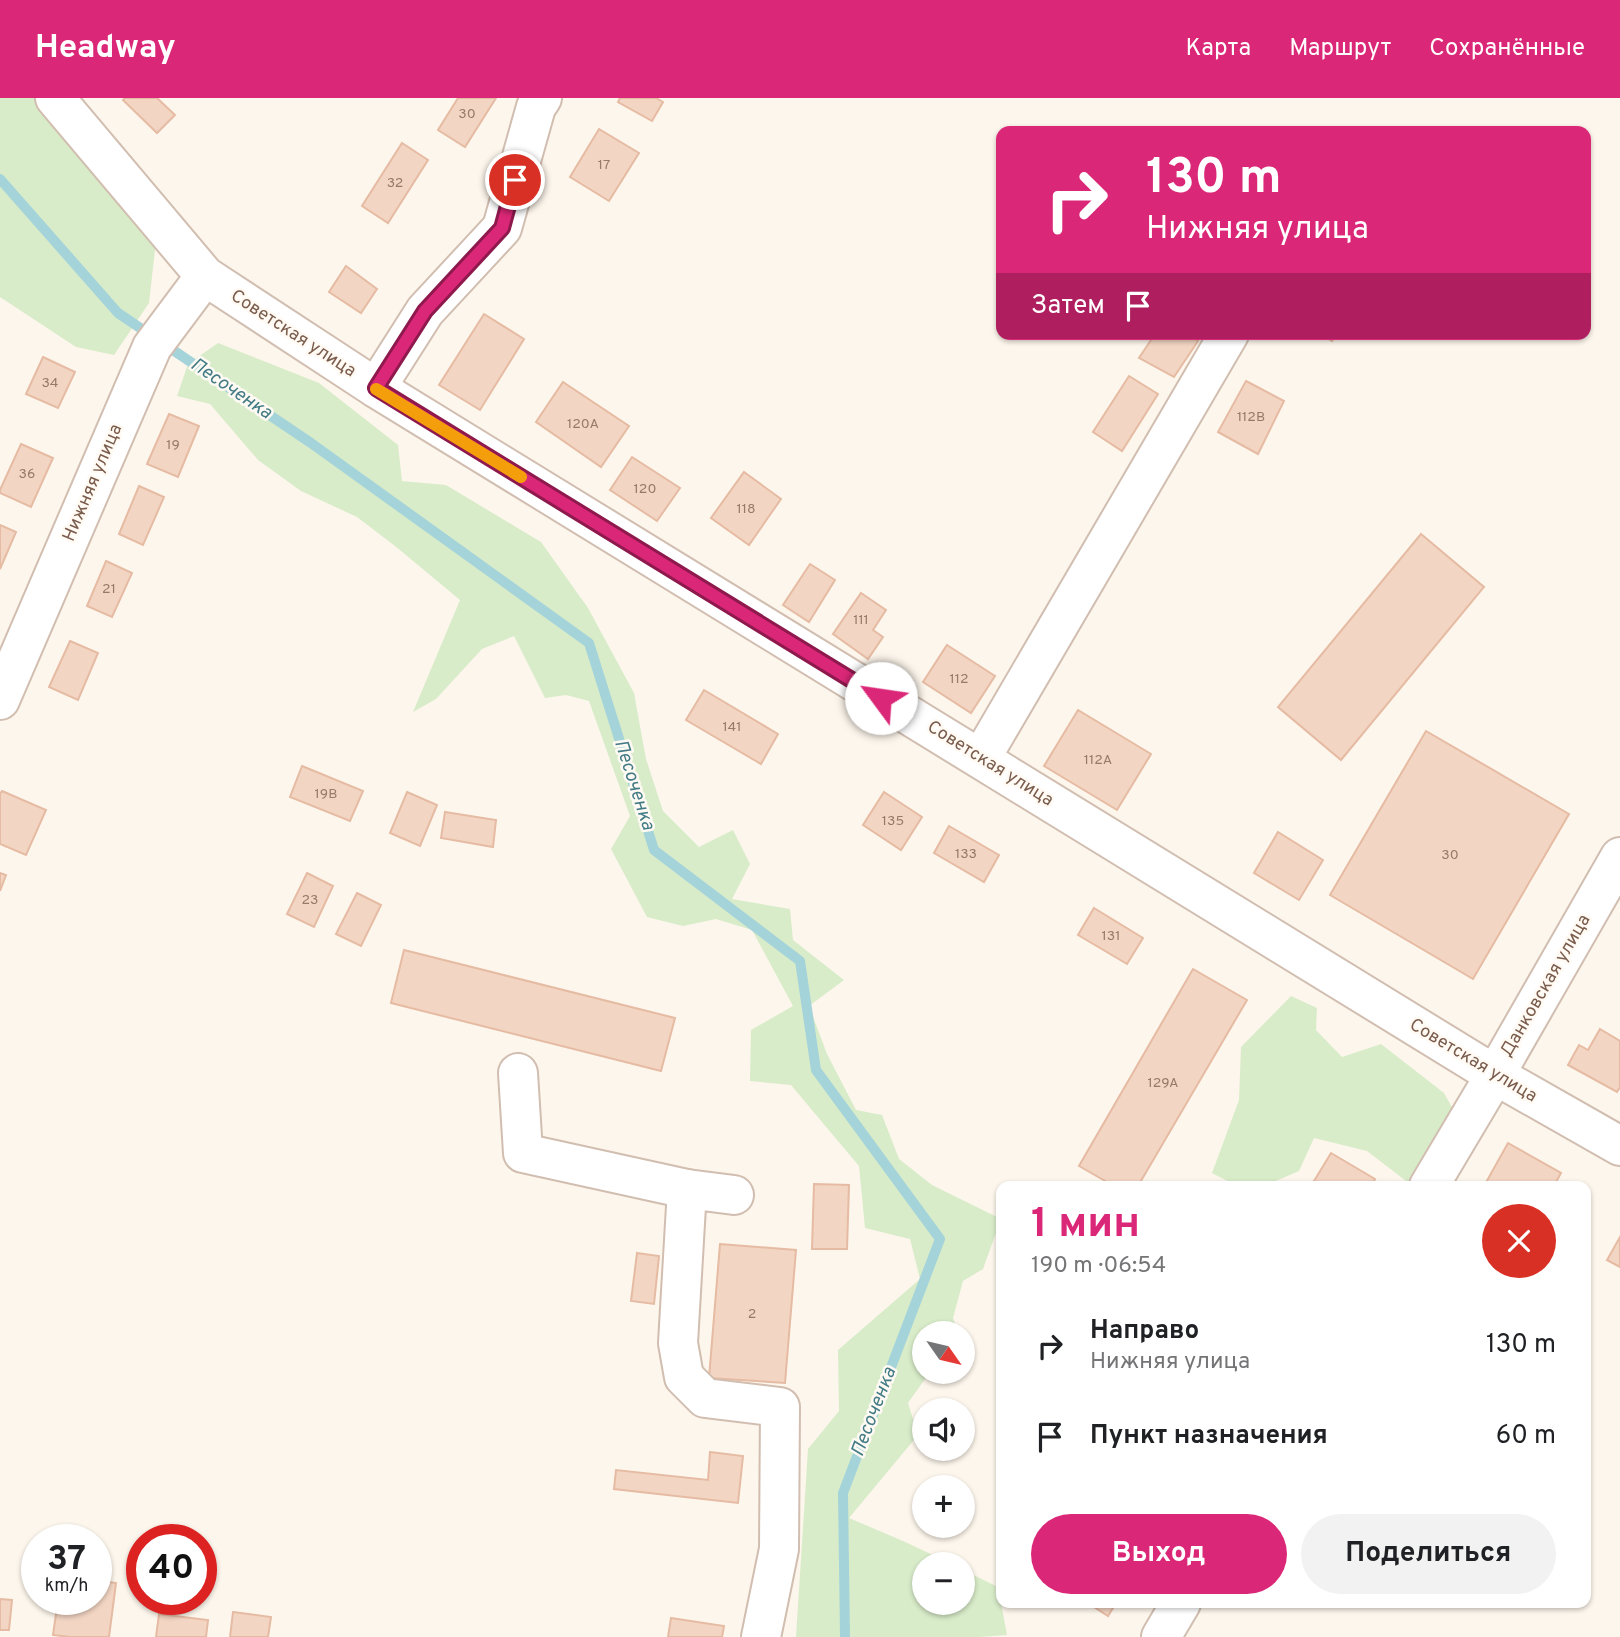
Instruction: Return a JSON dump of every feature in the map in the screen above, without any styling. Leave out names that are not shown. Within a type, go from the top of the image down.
[{"type":"street","name":"Советская улица","points":[[55,98],[205,276],[376,388],[1495,1075],[1620,1146]]},
{"type":"street","points":[[376,388],[425,311],[502,228],[536,107],[542,98]]},
{"type":"street","name":"Нижняя улица","points":[[0,700],[152,346],[205,276]]},
{"type":"street","points":[[981,758],[1225,340]]},
{"type":"street","name":"Данковская улица","points":[[1432,1181],[1620,857]]},
{"type":"street","points":[[517,1073],[523,1153],[687,1189],[734,1195]]},
{"type":"street","points":[[687,1189],[678,1343],[684,1377],[705,1398],[780,1407],[779,1549],[761,1637]]},
{"type":"street","points":[[1161,1637],[1178,1608]]},
{"type":"green space","points":[[0,98],[34,98],[156,241],[149,303],[114,355],[76,347],[0,297]]},
{"type":"green space","points":[[218,343],[319,383],[398,445],[402,481],[446,485],[541,542],[588,608],[634,693],[646,759],[663,811],[699,847],[733,830],[750,864],[732,899],[790,909],[793,940],[844,980],[809,1006],[827,1054],[856,1110],[882,1115],[899,1159],[932,1185],[996,1217],[996,1233],[983,1269],[963,1281],[954,1321],[912,1321],[912,1384],[921,1384],[908,1403],[912,1416],[912,1442],[849,1518],[926,1552],[912,1552],[912,1615],[975,1615],[975,1576],[996,1586],[996,1608],[1002,1608],[1007,1635],[796,1637],[808,1449],[839,1411],[838,1350],[920,1279],[910,1239],[865,1228],[859,1166],[791,1085],[750,1081],[751,1030],[793,1006],[752,930],[716,919],[683,926],[647,917],[611,849],[630,816],[589,701],[566,695],[545,698],[514,636],[482,649],[436,699],[413,712],[460,600],[357,517],[301,491],[258,460],[210,404],[177,396],[188,364]]},
{"type":"green space","points":[[1291,996],[1317,1008],[1316,1030],[1342,1057],[1381,1044],[1444,1093],[1454,1111],[1444,1142],[1412,1181],[1406,1181],[1367,1151],[1314,1138],[1299,1171],[1276,1181],[1227,1181],[1212,1173],[1239,1100],[1241,1047]]},
{"type":"building","points":[[157,98],[175,115],[157,133],[123,100]]},
{"type":"building","points":[[458,98],[496,98],[465,147],[438,130]]},
{"type":"building","points":[[620,98],[656,98],[663,102],[652,121],[618,102]]},
{"type":"building","points":[[599,129],[639,153],[609,201],[570,177]]},
{"type":"building","points":[[402,143],[428,160],[388,223],[362,206]]},
{"type":"building","points":[[346,266],[377,289],[361,313],[329,292]]},
{"type":"building","points":[[484,314],[524,339],[480,410],[439,385]]},
{"type":"building","points":[[1151,340],[1198,341],[1174,377],[1139,358]]},
{"type":"building","points":[[43,357],[75,372],[58,408],[26,394]]},
{"type":"building","points":[[1129,376],[1158,394],[1122,451],[1093,432]]},
{"type":"building","points":[[1246,381],[1284,401],[1258,454],[1218,432]]},
{"type":"building","points":[[563,382],[629,426],[601,467],[536,422]]},
{"type":"building","points":[[169,414],[199,426],[178,477],[147,464]]},
{"type":"building","points":[[21,444],[53,458],[31,507],[0,493]]},
{"type":"building","points":[[632,457],[680,488],[657,521],[610,490]]},
{"type":"building","points":[[744,472],[781,499],[749,545],[711,518]]},
{"type":"building","points":[[139,486],[164,497],[143,545],[119,534]]},
{"type":"building","points":[[0,525],[16,532],[0,569]]},
{"type":"building","points":[[1421,534],[1484,587],[1341,760],[1278,707]]},
{"type":"building","points":[[106,561],[132,573],[112,617],[87,606]]},
{"type":"building","points":[[810,564],[835,580],[809,622],[783,605]]},
{"type":"building","points":[[861,593],[886,610],[873,630],[883,637],[868,659],[833,634]]},
{"type":"building","points":[[70,641],[98,653],[78,700],[49,687]]},
{"type":"building","points":[[947,645],[995,676],[971,713],[923,682]]},
{"type":"building","points":[[704,690],[778,734],[761,764],[686,720]]},
{"type":"building","points":[[1078,710],[1151,754],[1117,810],[1044,766]]},
{"type":"building","points":[[1426,731],[1569,814],[1473,979],[1330,895]]},
{"type":"building","points":[[302,766],[363,791],[350,821],[290,797]]},
{"type":"building","points":[[2,791],[46,810],[26,855],[0,844]]},
{"type":"building","points":[[407,792],[437,805],[420,846],[390,833]]},
{"type":"building","points":[[884,792],[922,817],[901,850],[863,825]]},
{"type":"building","points":[[445,812],[496,820],[493,847],[441,838]]},
{"type":"building","points":[[949,826],[999,855],[984,882],[934,853]]},
{"type":"building","points":[[1278,832],[1323,860],[1299,900],[1254,873]]},
{"type":"building","points":[[0,873],[6,875],[0,891]]},
{"type":"building","points":[[307,873],[333,886],[314,927],[287,914]]},
{"type":"building","points":[[357,893],[381,905],[361,946],[336,934]]},
{"type":"building","points":[[1094,908],[1143,938],[1127,964],[1078,935]]},
{"type":"building","points":[[404,950],[675,1018],[661,1071],[391,1003]]},
{"type":"building","points":[[1193,969],[1247,1000],[1141,1181],[1105,1181],[1079,1166]]},
{"type":"building","points":[[1600,1029],[1620,1041],[1620,1087],[1617,1092],[1568,1065],[1579,1045],[1588,1050]]},
{"type":"building","points":[[1508,1143],[1561,1173],[1557,1181],[1487,1181]]},
{"type":"building","points":[[1331,1153],[1375,1179],[1374,1181],[1314,1181]]},
{"type":"building","points":[[814,1184],[849,1185],[847,1249],[812,1249]]},
{"type":"building","points":[[1620,1237],[1620,1267],[1607,1260]]},
{"type":"building","points":[[720,1244],[796,1250],[785,1383],[709,1378]]},
{"type":"building","points":[[637,1253],[659,1256],[654,1304],[631,1301]]},
{"type":"building","points":[[710,1452],[743,1456],[738,1503],[614,1489],[616,1470],[708,1480]]},
{"type":"building","points":[[112,1582],[116,1583],[112,1614]]},
{"type":"building","points":[[0,1599],[12,1600],[9,1630],[0,1630]]},
{"type":"building","points":[[1096,1608],[1113,1608],[1108,1616]]},
{"type":"building","points":[[233,1612],[271,1617],[268,1637],[230,1637]]},
{"type":"building","points":[[56,1615],[112,1615],[109,1637],[53,1635]]},
{"type":"building","points":[[159,1615],[208,1620],[206,1637],[156,1637]]},
{"type":"building","points":[[671,1618],[724,1626],[722,1637],[668,1637]]},
{"type":"waterway","name":"Песоченка","points":[[0,179],[118,313],[152,336]]},
{"type":"waterway","name":"Песоченка","points":[[164,344],[311,443],[589,643],[654,850],[800,961],[816,1070],[940,1239],[843,1493],[845,1637]]},
{"type":"slow traffic","points":[[376,389],[521,477]]},
{"type":"route","points":[[515,180],[502,228],[425,311],[376,388],[881,698]]}]
